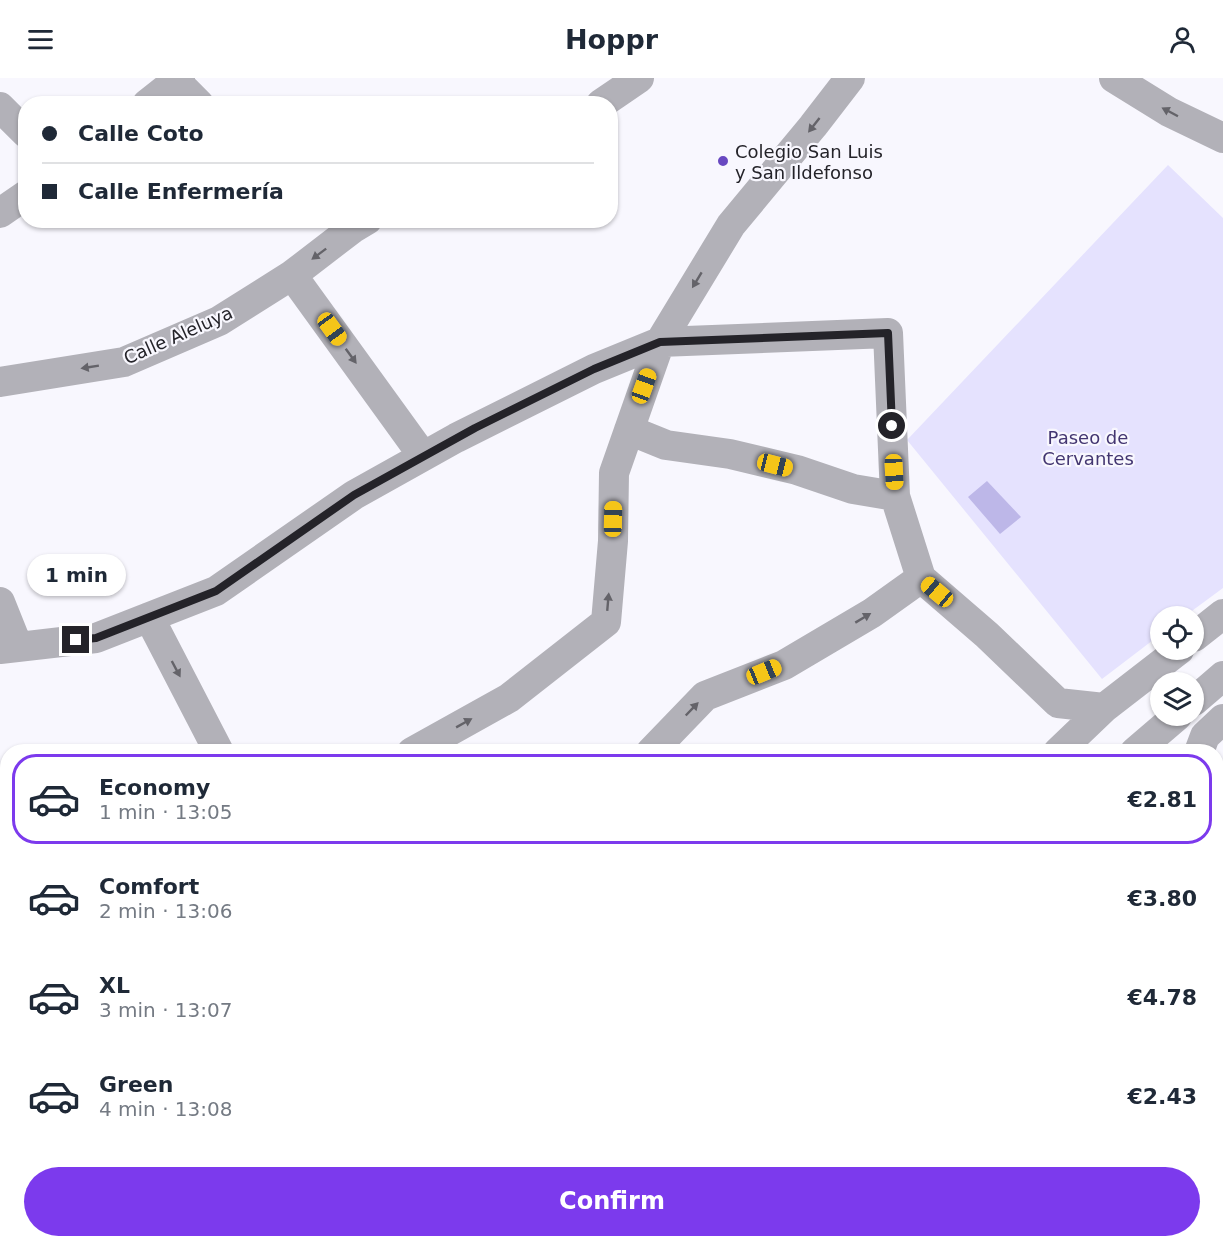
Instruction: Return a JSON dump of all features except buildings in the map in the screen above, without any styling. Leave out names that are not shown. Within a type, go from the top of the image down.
[{"type":"street","points":[[613,96],[639,78]]},
{"type":"street","points":[[426,744],[509,698],[606,622],[613,541],[614,473],[660,342],[731,225],[813,126],[849,78]]},
{"type":"street","points":[[1114,78],[1169,112],[1223,138]]},
{"type":"street","points":[[157,96],[178,80],[192,96]]},
{"type":"street","points":[[0,107],[18,125]]},
{"type":"street","points":[[0,213],[18,201]]},
{"type":"street","name":"Calle Aleluya","points":[[0,382],[124,362],[219,321],[292,275],[354,228]]},
{"type":"street","points":[[292,275],[423,456]]},
{"type":"street","points":[[0,602],[9,648],[96,638],[216,591],[354,495],[423,456],[594,369],[660,342],[888,333],[895,496],[921,578],[987,635],[1058,703],[1104,708]]},
{"type":"street","points":[[629,430],[666,445],[730,454],[797,470],[853,489],[895,496]]},
{"type":"street","points":[[659,744],[705,696],[784,665],[872,613],[921,578]]},
{"type":"street","points":[[1204,629],[1223,615]]},
{"type":"street","points":[[149,617],[215,744]]},
{"type":"street","points":[[1066,744],[1104,708],[1166,660]]},
{"type":"street","points":[[1204,692],[1223,676]]},
{"type":"street","points":[[1202,744],[1205,736],[1223,719]]},
{"type":"street","points":[[1145,744],[1166,726]]},
{"type":"green space","name":"Paseo de Cervantes","points":[[1168,165],[1223,218],[1223,588],[1199,606],[1150,606],[1150,642],[1102,679],[907,440]]},
{"type":"shaded area","points":[[987,481],[1021,517],[1000,534],[968,497]]},
{"type":"place","name":"Colegio San Luis y San Ildefonso","points":[[723,161]]},
{"type":"route","points":[[76,640],[96,638],[216,591],[354,495],[475,428],[594,369],[660,342],[888,333],[892,426]]}]
